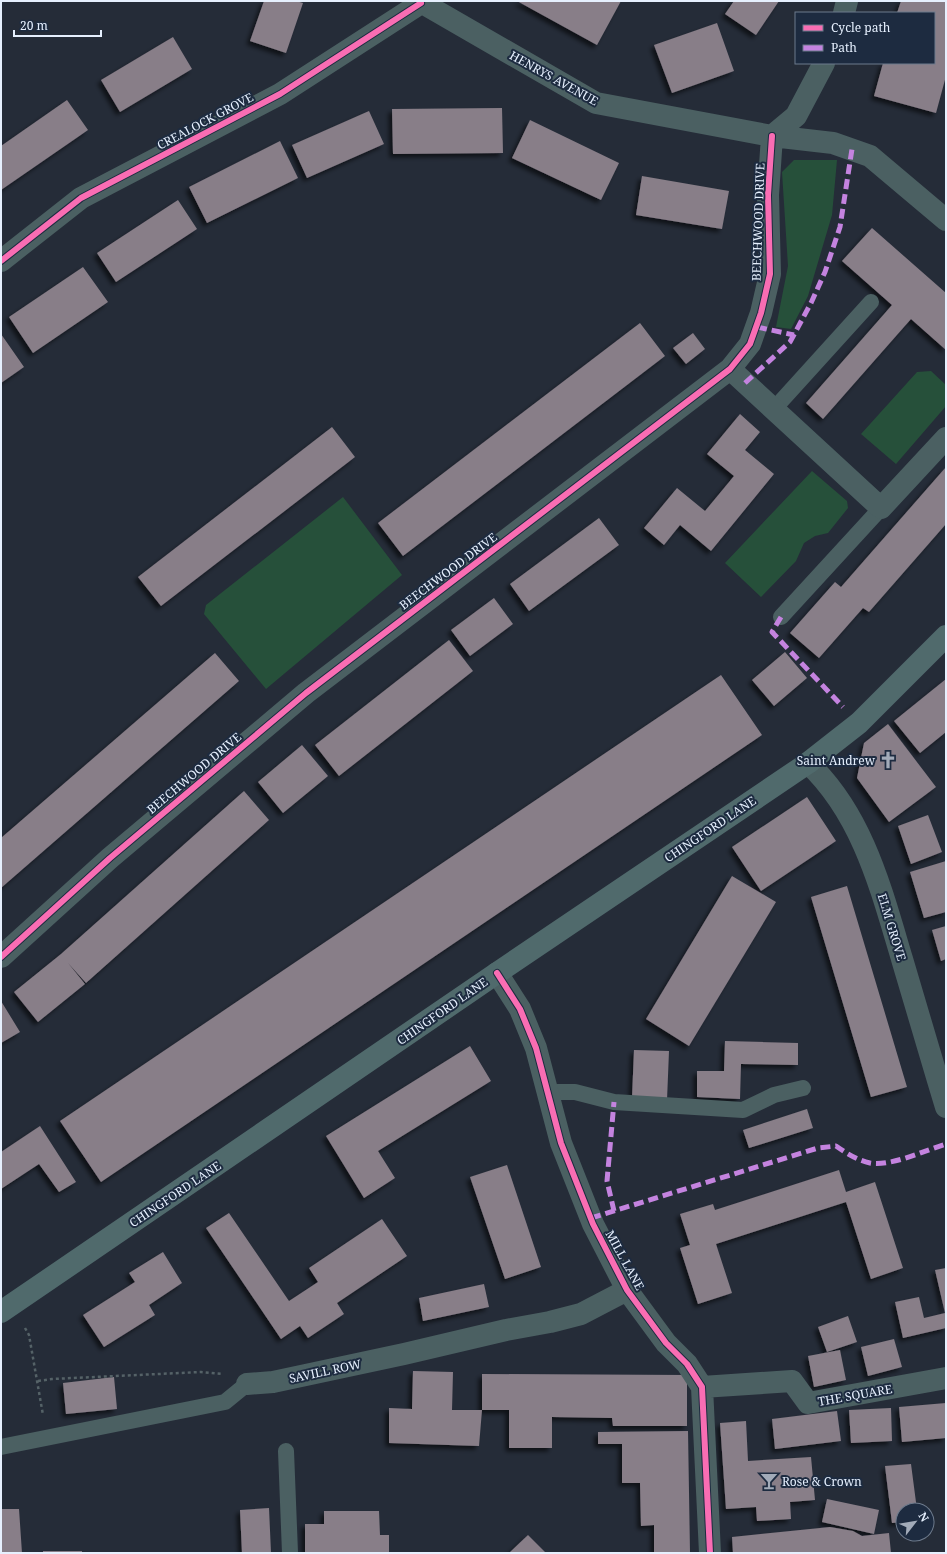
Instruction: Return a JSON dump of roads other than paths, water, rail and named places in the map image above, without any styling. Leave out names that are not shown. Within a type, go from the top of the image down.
[{"type":"main road","name":"CHINGFORD LANE","points":[[1,1312],[497,973],[808,763],[859,723],[946,636]]},
{"type":"street","points":[[844,12],[847,1]]},
{"type":"street","name":"HENRYS AVENUE","points":[[420,2],[596,103],[772,136],[833,143],[870,156],[946,220]]},
{"type":"street","name":"CREALOCK GROVE","points":[[1,261],[81,198],[280,94],[420,2]]},
{"type":"street","points":[[772,136],[796,116],[823,64]]},
{"type":"street","name":"BEECHWOOD DRIVE","points":[[1,957],[110,858],[306,694],[730,369],[750,344],[761,313],[770,274],[768,195],[772,136]]},
{"type":"street","points":[[730,369],[881,508],[946,438]]},
{"type":"street","name":"ELM GROVE","points":[[808,763],[824,779],[836,795],[858,830],[876,870],[946,1107]]},
{"type":"street","name":"MILL LANE","points":[[497,973],[520,1009],[536,1048],[549,1092],[561,1143],[588,1212],[627,1290],[666,1344],[687,1364],[702,1387]]},
{"type":"street","name":"SAVILL ROW","points":[[247,1384],[273,1382],[404,1354],[506,1330],[558,1320],[581,1314],[627,1290]]},
{"type":"street","name":"THE SQUARE","points":[[702,1387],[792,1381],[808,1403],[946,1378]]},
{"type":"street","points":[[702,1387],[710,1553]]},
{"type":"lane","points":[[774,409],[871,302]]},
{"type":"lane","points":[[781,616],[881,508]]},
{"type":"lane","points":[[549,1092],[575,1092],[614,1102],[743,1110],[774,1095],[803,1088]]},
{"type":"lane","points":[[1,1447],[225,1402],[247,1384]]},
{"type":"lane","points":[[286,1451],[290,1553]]},
{"type":"place","name":"Saint Andrew","points":[[888,760]]},
{"type":"place","name":"Rose & Crown","points":[[769,1481]]}]
